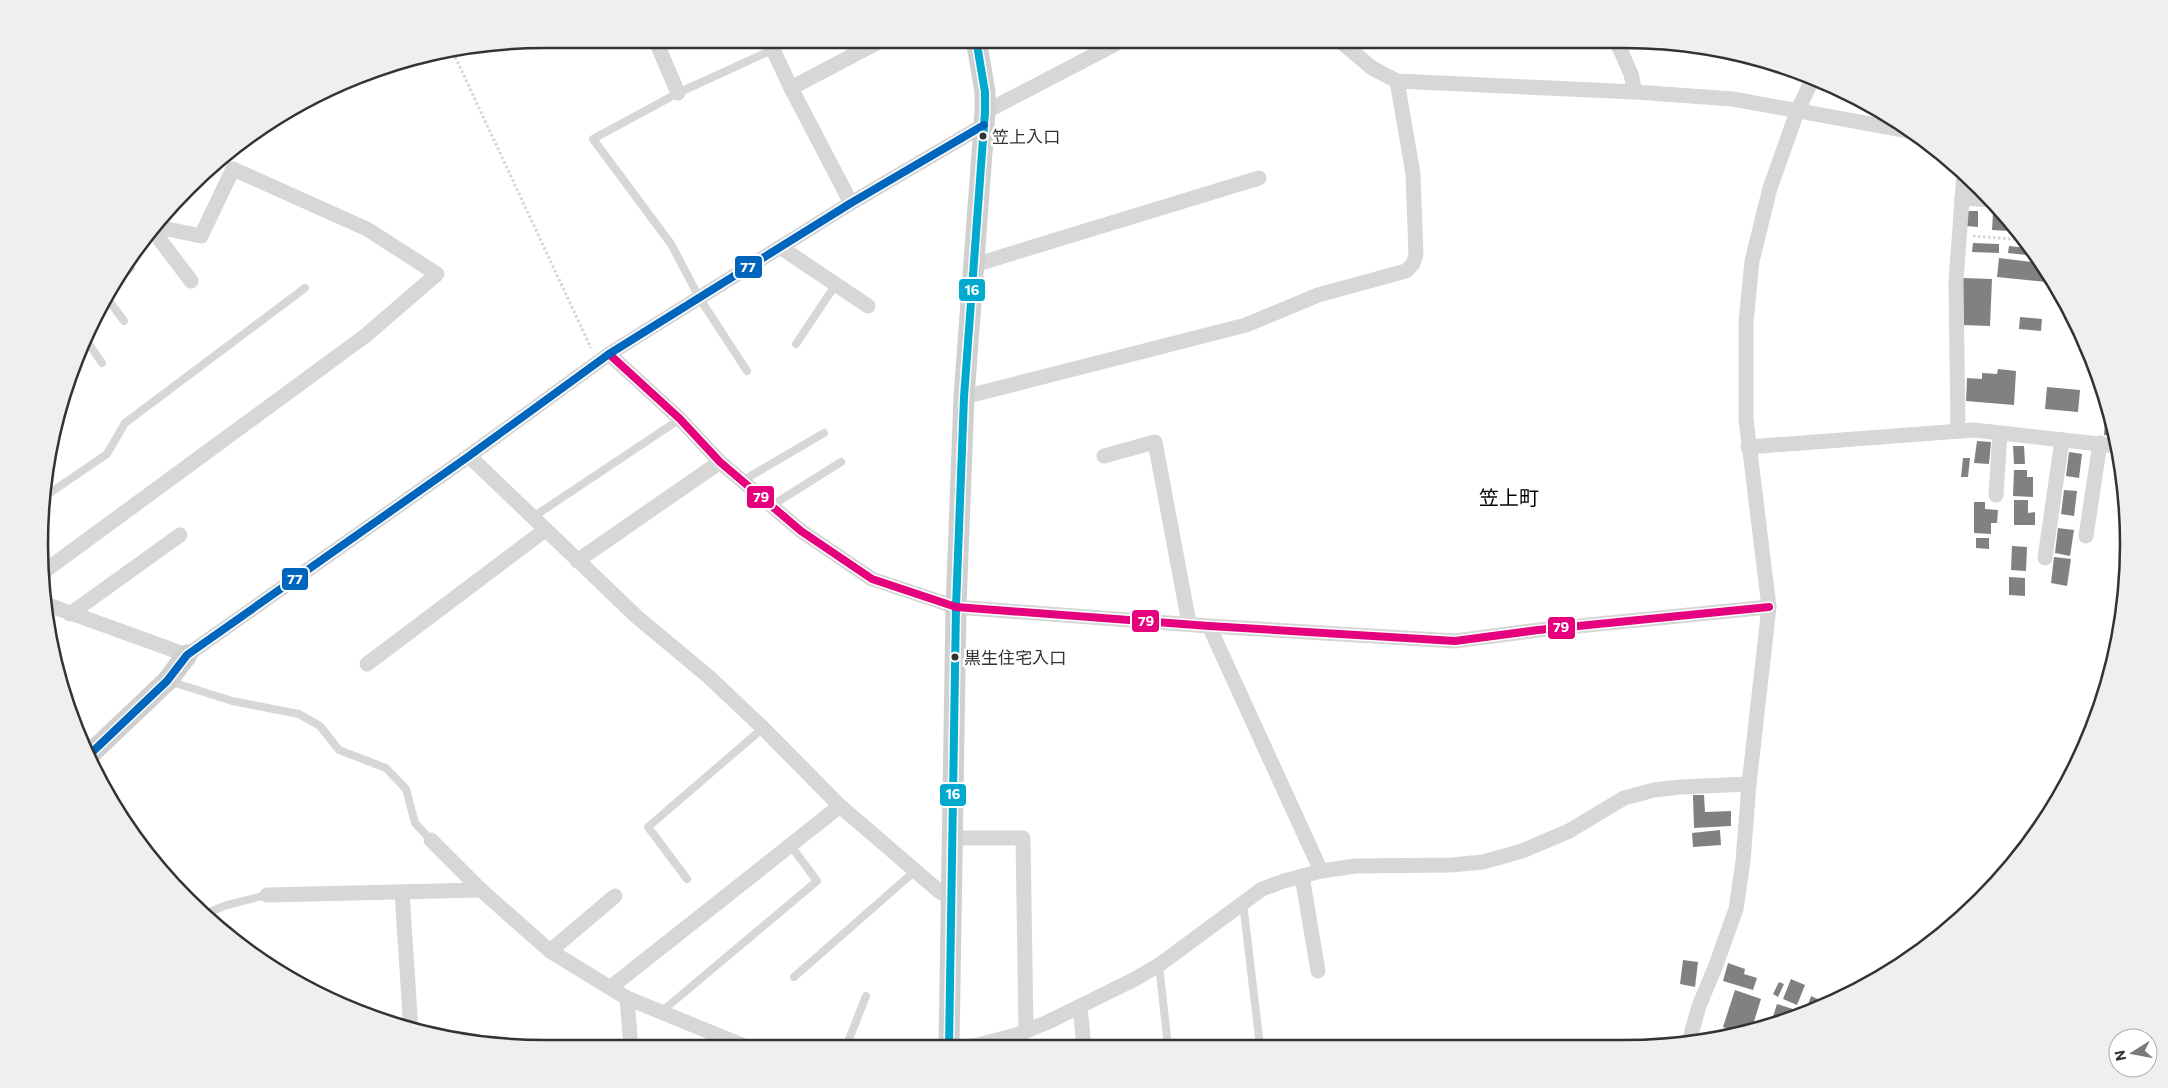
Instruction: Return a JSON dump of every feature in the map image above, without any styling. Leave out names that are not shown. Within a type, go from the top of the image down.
[{"type":"street","points":[[660,48],[678,94]]},
{"type":"street","points":[[772,48],[851,203]]},
{"type":"street","points":[[791,88],[867,48]]},
{"type":"street","points":[[949,1040],[956,607],[964,397],[985,92],[978,48]]},
{"type":"street","points":[[93,751],[168,681],[186,655],[469,456],[603,358],[984,119],[1109,48]]},
{"type":"street","points":[[1348,48],[1372,68],[1397,81],[1635,92],[1732,100],[1897,129]]},
{"type":"street","points":[[1620,48],[1631,74],[1635,92]]},
{"type":"street","points":[[964,397],[1246,325],[1318,295],[1406,271],[1413,264],[1416,255],[1413,174],[1397,81]]},
{"type":"street","points":[[1691,1036],[1699,1006],[1736,909],[1743,861],[1749,784],[1769,607],[1746,419],[1746,322],[1752,261],[1770,188],[1797,112],[1810,84]]},
{"type":"street","points":[[49,568],[365,336],[437,274],[367,229],[233,169],[201,236],[161,229]]},
{"type":"street","points":[[974,265],[1259,178]]},
{"type":"street","points":[[1958,430],[1956,281],[1963,182]]},
{"type":"street","points":[[1962,198],[1981,199]]},
{"type":"street","points":[[157,234],[191,281]]},
{"type":"street","points":[[780,247],[868,306]]},
{"type":"street","points":[[603,358],[680,420],[720,462],[744,480],[770,507],[801,532],[872,579],[956,607],[1209,626],[1455,640],[1769,607]]},
{"type":"street","points":[[1748,447],[1958,430],[2111,445]]},
{"type":"street","points":[[1996,494],[2000,433]]},
{"type":"street","points":[[2045,558],[2062,440]]},
{"type":"street","points":[[1104,456],[1155,442],[1189,623]]},
{"type":"street","points":[[2086,536],[2100,444]]},
{"type":"street","points":[[469,456],[637,617],[709,677],[763,728],[840,806],[914,871],[940,892],[952,897]]},
{"type":"street","points":[[577,561],[720,462]]},
{"type":"street","points":[[367,664],[545,530]]},
{"type":"street","points":[[70,614],[180,535]]},
{"type":"street","points":[[52,607],[186,655]]},
{"type":"street","points":[[1209,626],[1321,871]]},
{"type":"street","points":[[997,1040],[1016,1035],[1026,1029],[1080,1008],[1159,965],[1262,889],[1321,871],[1356,866],[1450,865],[1483,862],[1522,850],[1569,831],[1624,798],[1654,790],[1680,787],[1749,784]]},
{"type":"street","points":[[611,987],[840,806]]},
{"type":"street","points":[[952,838],[1023,838],[1026,1029]]},
{"type":"street","points":[[431,840],[481,890],[550,951],[627,998],[720,1040]]},
{"type":"street","points":[[1302,876],[1318,971]]},
{"type":"street","points":[[267,896],[481,890]]},
{"type":"street","points":[[402,892],[410,1023]]},
{"type":"street","points":[[550,951],[615,896]]},
{"type":"street","points":[[627,998],[630,1040]]},
{"type":"street","points":[[1080,1008],[1083,1040]]},
{"type":"lane","points":[[747,371],[700,298],[671,244],[593,139],[763,48]]},
{"type":"lane","points":[[796,344],[836,284]]},
{"type":"lane","points":[[51,492],[107,454],[125,423],[305,288]]},
{"type":"lane","points":[[110,303],[124,321]]},
{"type":"lane","points":[[89,345],[102,363]]},
{"type":"lane","points":[[533,517],[680,420]]},
{"type":"lane","points":[[744,480],[824,433]]},
{"type":"lane","points":[[770,507],[841,462]]},
{"type":"lane","points":[[168,681],[232,701],[299,714],[320,726],[339,750],[386,768],[406,789],[415,822],[431,840]]},
{"type":"lane","points":[[687,879],[648,827],[763,728]]},
{"type":"lane","points":[[661,1012],[818,881],[791,846]]},
{"type":"lane","points":[[794,976],[914,871]]},
{"type":"lane","points":[[211,911],[227,905],[267,896]]},
{"type":"lane","points":[[1243,903],[1259,1040]]},
{"type":"lane","points":[[1159,965],[1167,1040]]},
{"type":"lane","points":[[849,1040],[866,996]]},
{"type":"path","points":[[456,56],[603,358]]},
{"type":"path","points":[[1959,235],[2016,239]]},
{"type":"building","points":[[1967,211],[1978,211],[1978,227],[1967,226]]},
{"type":"building","points":[[1993,213],[2009,231],[1992,230]]},
{"type":"building","points":[[1973,243],[1999,244],[1999,253],[1972,252]]},
{"type":"building","points":[[2009,246],[2022,247],[2026,253],[2026,255],[2008,253]]},
{"type":"building","points":[[1999,258],[2033,262],[2045,282],[1997,277]]},
{"type":"building","points":[[1963,278],[1992,279],[1990,326],[1962,325]]},
{"type":"building","points":[[2020,317],[2042,319],[2041,331],[2019,329]]},
{"type":"building","points":[[1998,369],[2016,371],[2014,405],[1966,401],[1967,378],[1982,379],[1982,373],[1997,374]]},
{"type":"building","points":[[2047,387],[2080,390],[2078,412],[2045,409]]},
{"type":"building","points":[[2105,423],[2106,423],[2108,435],[2104,435]]},
{"type":"building","points":[[1977,441],[1991,442],[1989,464],[1974,463]]},
{"type":"building","points":[[2013,446],[2024,446],[2025,464],[2014,464]]},
{"type":"building","points":[[2069,452],[2082,454],[2079,478],[2066,476]]},
{"type":"building","points":[[1963,458],[1970,458],[1968,477],[1961,477]]},
{"type":"building","points":[[2014,470],[2027,470],[2027,477],[2033,477],[2033,497],[2013,496]]},
{"type":"building","points":[[2064,490],[2077,491],[2074,516],[2061,514]]},
{"type":"building","points":[[2014,500],[2028,500],[2028,513],[2035,512],[2035,525],[2014,525]]},
{"type":"building","points":[[1974,502],[1985,502],[1985,509],[1998,510],[1997,523],[1991,523],[1991,534],[1974,533]]},
{"type":"building","points":[[2058,528],[2074,530],[2070,556],[2055,553]]},
{"type":"building","points":[[1976,538],[1989,538],[1989,549],[1976,548]]},
{"type":"building","points":[[2012,546],[2027,547],[2026,571],[2011,570]]},
{"type":"building","points":[[2054,557],[2071,559],[2067,586],[2051,583]]},
{"type":"building","points":[[2009,577],[2025,578],[2025,596],[2009,595]]},
{"type":"building","points":[[1693,795],[1704,795],[1705,812],[1731,811],[1731,826],[1694,828]]},
{"type":"building","points":[[1720,830],[1721,845],[1693,847],[1692,833]]},
{"type":"building","points":[[1683,960],[1698,962],[1695,987],[1680,984]]},
{"type":"building","points":[[1728,963],[1745,969],[1744,974],[1757,978],[1753,990],[1723,981]]},
{"type":"building","points":[[1791,979],[1805,985],[1797,1005],[1783,999]]},
{"type":"building","points":[[1779,982],[1784,984],[1778,997],[1773,994]]},
{"type":"building","points":[[1735,990],[1761,999],[1753,1024],[1729,1029],[1723,1027]]},
{"type":"building","points":[[1811,996],[1820,1000],[1814,1003],[1808,1005]]},
{"type":"building","points":[[1777,1004],[1795,1010],[1784,1014],[1773,1018]]},
{"type":"transit line","name":"16","points":[[949,1040],[956,607],[964,397],[985,112],[985,92],[978,48]]},
{"type":"transit line","name":"77","points":[[93,751],[167,681],[187,655],[469,456],[609,354],[851,203],[984,125]]},
{"type":"transit line","name":"79","points":[[609,354],[680,419],[720,462],[801,531],[872,579],[956,607],[1209,626],[1455,641],[1538,630],[1769,607]]},
{"type":"place","name":"笠上入口","points":[[983,136]]},
{"type":"place","name":"黒生住宅入口","points":[[955,657]]},
{"type":"district","name":"笠上町","points":[[1509,497]]}]
